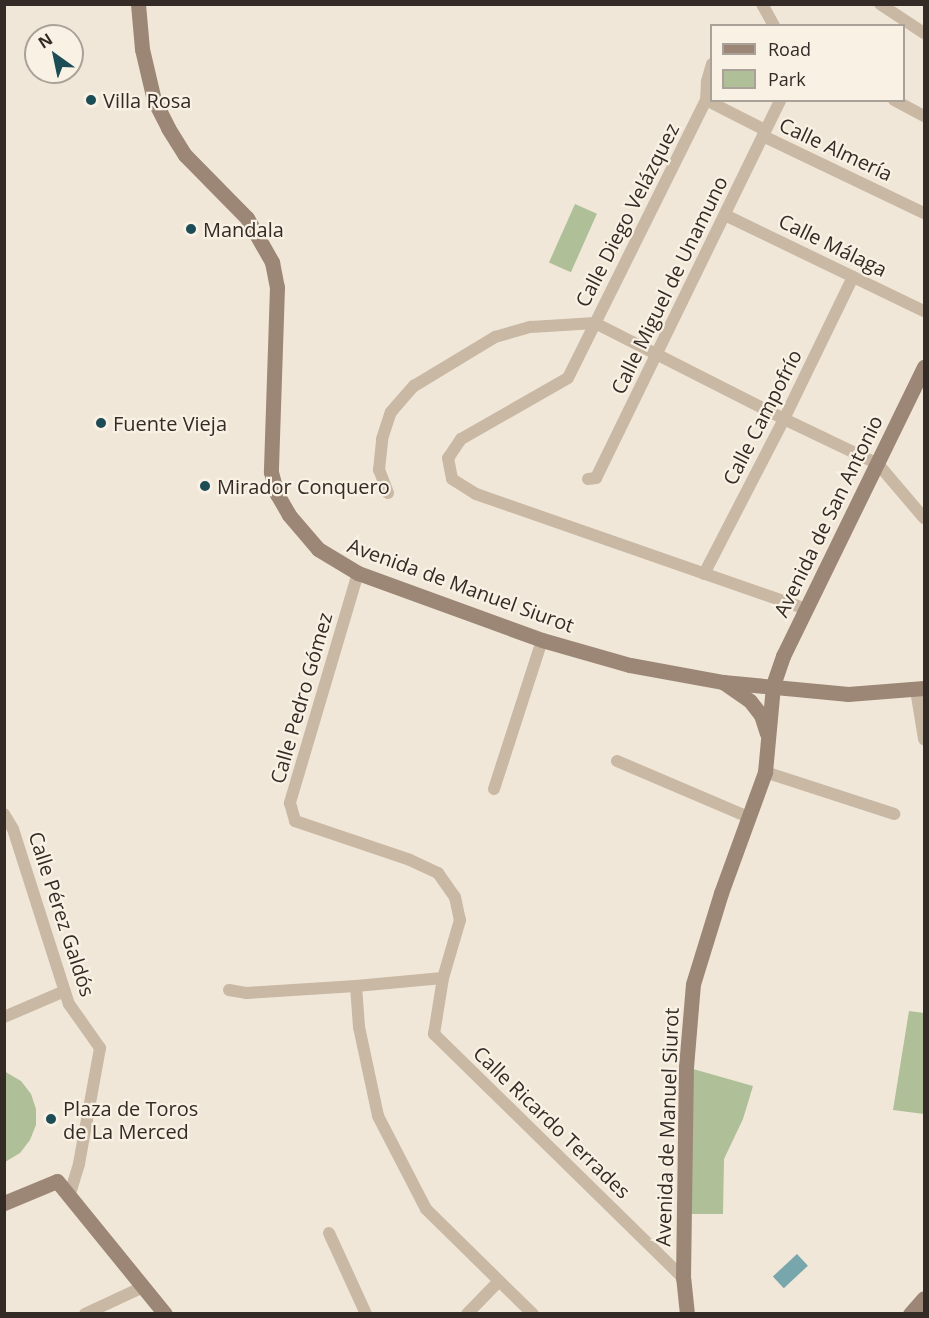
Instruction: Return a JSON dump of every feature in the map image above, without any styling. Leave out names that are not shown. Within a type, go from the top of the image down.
[{"type":"street","name":"Avenida de Manuel Siurot","points":[[138,4],[142,49],[154,100],[168,128],[185,155],[247,218],[272,262],[277,287],[271,472],[277,494],[304,535],[326,554],[358,573],[542,640],[630,665],[723,682],[773,685],[765,772],[714,913],[693,984],[687,1048],[683,1278],[687,1314]]},
{"type":"street","points":[[762,4],[773,24]]},
{"type":"street","points":[[880,4],[924,33]]},
{"type":"street","points":[[890,24],[896,15]]},
{"type":"street","name":"Calle Diego Velázquez","points":[[388,494],[379,470],[381,439],[391,412],[414,386],[495,337],[531,327],[596,323],[706,100],[706,82],[710,68]]},
{"type":"street","name":"Calle Almería","points":[[706,100],[764,133],[924,213]]},
{"type":"street","name":"Calle Miguel de Unamuno","points":[[588,479],[596,478],[779,102]]},
{"type":"street","points":[[898,102],[924,116]]},
{"type":"street","name":"Calle Málaga","points":[[724,215],[924,311]]},
{"type":"street","name":"Calle Campofrío","points":[[704,574],[784,419],[853,277]]},
{"type":"street","points":[[806,609],[476,494],[452,479],[448,458],[461,438],[568,378],[596,323],[878,464],[924,518]]},
{"type":"street","name":"Avenida de San Antonio","points":[[773,685],[783,656],[924,367]]},
{"type":"street","name":"Calle Pedro Gómez","points":[[358,573],[290,803],[296,821],[410,860],[438,873],[454,897],[460,920],[443,978]]},
{"type":"street","points":[[494,789],[542,640]]},
{"type":"street","name":"Avenida de Manuel Siurot","points":[[723,682],[750,701],[760,715],[769,738]]},
{"type":"street","points":[[773,685],[848,694],[920,689],[924,739]]},
{"type":"street","points":[[617,761],[748,817]]},
{"type":"street","points":[[765,772],[894,814]]},
{"type":"street","name":"Calle Pérez Galdós","points":[[4,814],[13,829],[69,1004],[100,1048],[79,1164],[69,1196]]},
{"type":"street","points":[[229,990],[246,993],[443,978]]},
{"type":"street","name":"Calle Ricardo Terrades","points":[[443,978],[434,1034],[683,1278]]},
{"type":"street","points":[[356,986],[359,1027],[378,1116],[426,1209],[533,1314]]},
{"type":"street","points":[[4,1017],[65,991]]},
{"type":"street","points":[[4,1203],[57,1181],[165,1314]]},
{"type":"street","points":[[329,1233],[366,1314]]},
{"type":"street","points":[[467,1314],[499,1281]]},
{"type":"street","points":[[85,1314],[143,1287]]},
{"type":"street","points":[[910,1314],[924,1298]]},
{"type":"green space","points":[[575,204],[597,214],[571,272],[549,262]]},
{"type":"green space","points":[[909,1011],[924,1013],[924,1114],[893,1110]]},
{"type":"green space","points":[[686,1067],[753,1086],[743,1119],[724,1159],[723,1214],[684,1214]]},
{"type":"green space","points":[[4,1071],[21,1081],[31,1094],[36,1109],[36,1125],[30,1140],[20,1153],[5,1162]]},
{"type":"water","points":[[797,1254],[808,1266],[784,1288],[773,1277]]},
{"type":"place","name":"Villa Rosa","points":[[91,100]]},
{"type":"place","name":"Mandala","points":[[191,229]]},
{"type":"place","name":"Fuente Vieja","points":[[101,423]]},
{"type":"place","name":"Mirador Conquero","points":[[205,486]]},
{"type":"place","name":"Plaza de Toros de La Merced","points":[[51,1119]]}]
